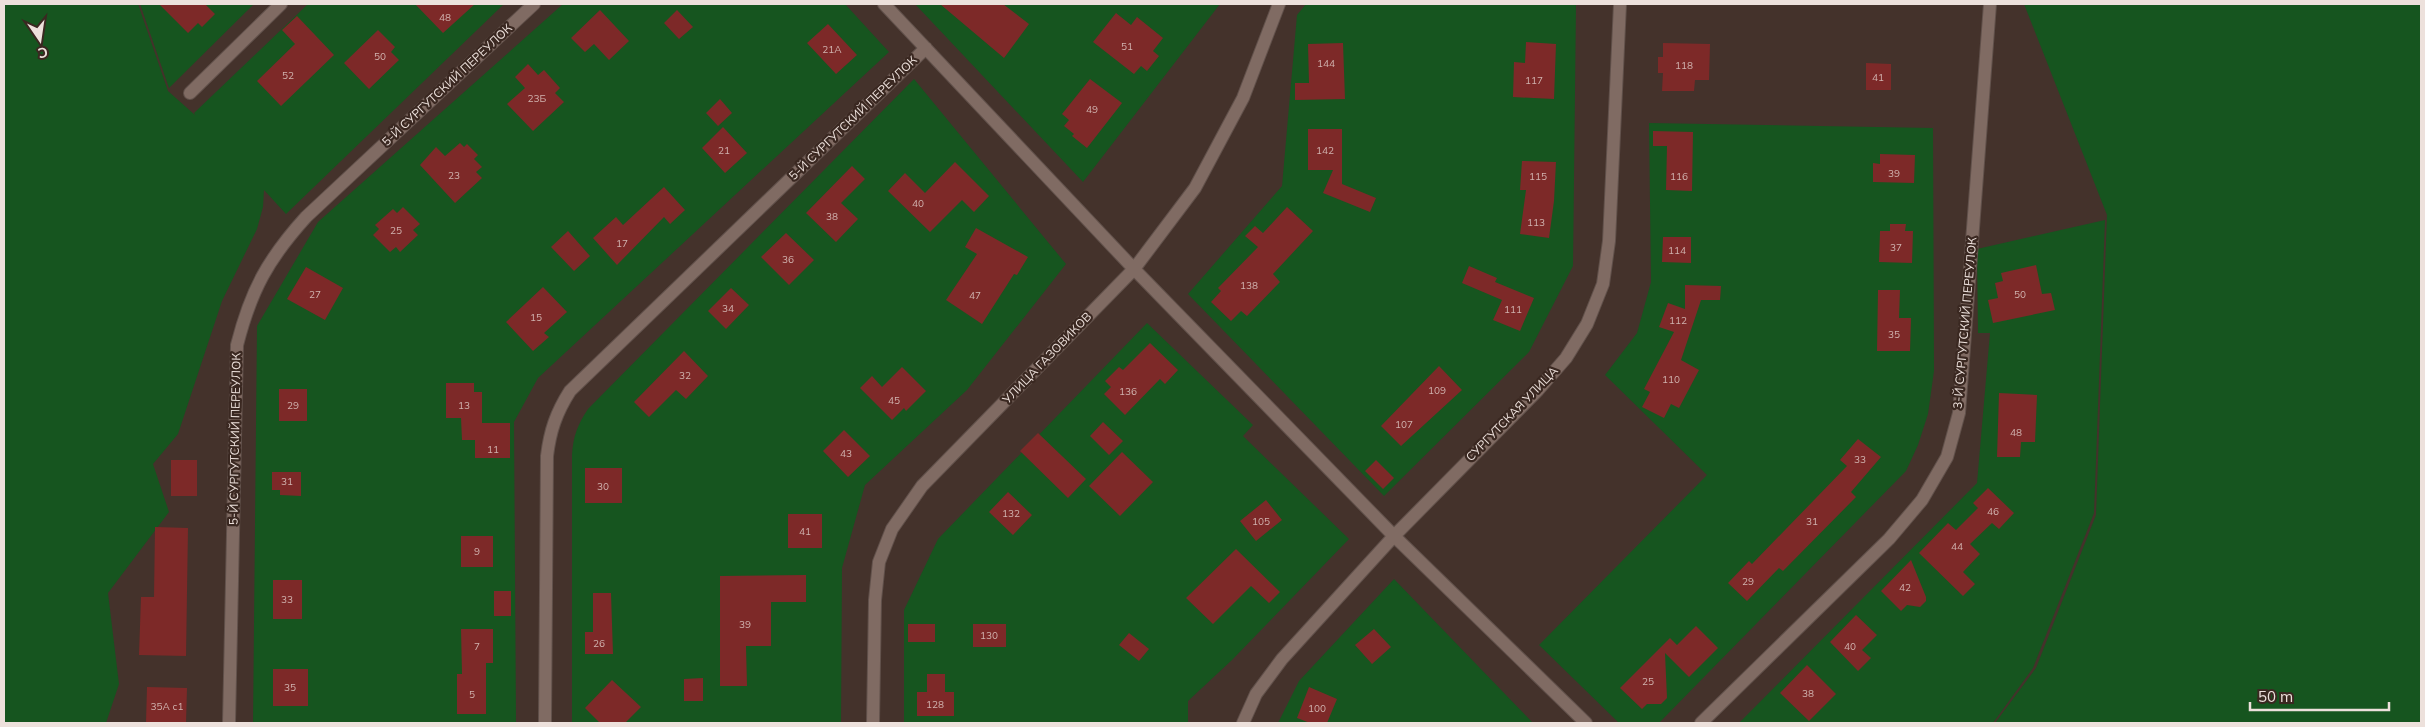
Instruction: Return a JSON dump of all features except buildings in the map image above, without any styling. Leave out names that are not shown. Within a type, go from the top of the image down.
[{"type":"street","points":[[190,93],[281,4]]},
{"type":"street","name":"5-Й СУРГУТСКИЙ ПЕРЕУЛОК","points":[[229,723],[237,345],[246,311],[261,277],[281,246],[306,217],[534,4]]},
{"type":"street","points":[[884,4],[1134,269],[1394,536],[1586,723]]},
{"type":"street","name":"УЛИЦА ГАЗОВИКОВ","points":[[874,723],[874,600],[879,562],[892,529],[922,486],[1134,269],[1195,188],[1242,98],[1279,4]]},
{"type":"street","name":"СУРГУТСКАЯ УЛИЦА","points":[[1243,723],[1256,694],[1282,659],[1394,536],[1538,390],[1566,358],[1587,324],[1604,284],[1609,241],[1620,4]]},
{"type":"street","name":"3-Й СУРГУТСКИЙ ПЕРЕУЛОК","points":[[1701,723],[1889,539],[1922,500],[1946,457],[1959,413],[1990,4]]},
{"type":"street","name":"5-Й СУРГУТСКИЙ ПЕРЕУЛОК","points":[[544,723],[547,456],[549,434],[557,411],[570,391],[926,48]]},
{"type":"green space","points":[[4,4],[138,4],[168,91],[195,115],[194,113],[308,4],[504,4],[286,214],[264,190],[263,207],[257,229],[222,301],[178,434],[153,464],[169,512],[108,593],[119,684],[106,723],[4,723]]},
{"type":"green space","points":[[140,4],[254,4],[169,88]]},
{"type":"green space","points":[[563,4],[845,4],[889,52],[538,378],[514,422],[516,723],[253,723],[257,326],[318,222]]},
{"type":"green space","points":[[915,4],[1220,4],[1083,182]]},
{"type":"green space","points":[[1306,4],[1576,4],[1573,266],[1529,352],[1384,496],[1188,294],[1282,186],[1297,15]]},
{"type":"green space","points":[[2024,4],[2421,4],[2421,723],[1995,723],[2036,668],[2096,515],[2107,215]]},
{"type":"green space","points":[[914,79],[1066,264],[967,390],[865,485],[842,568],[841,723],[572,723],[572,455],[575,436],[581,420],[588,409]]},
{"type":"green space","points":[[1649,123],[1933,128],[1934,371],[1928,414],[1918,445],[1906,471],[1659,723],[1619,723],[1539,645],[1707,475],[1605,375],[1637,333],[1651,282]]},
{"type":"green space","points":[[2105,220],[2094,513],[2033,668],[1993,723],[1739,723],[1977,483],[1990,333],[1978,333],[1977,249]]},
{"type":"green space","points":[[1147,323],[1253,425],[1243,436],[1349,539],[1232,660],[1188,701],[1188,723],[904,723],[904,610],[938,539]]},
{"type":"green space","points":[[1394,579],[1533,723],[1278,723],[1299,681]]}]
